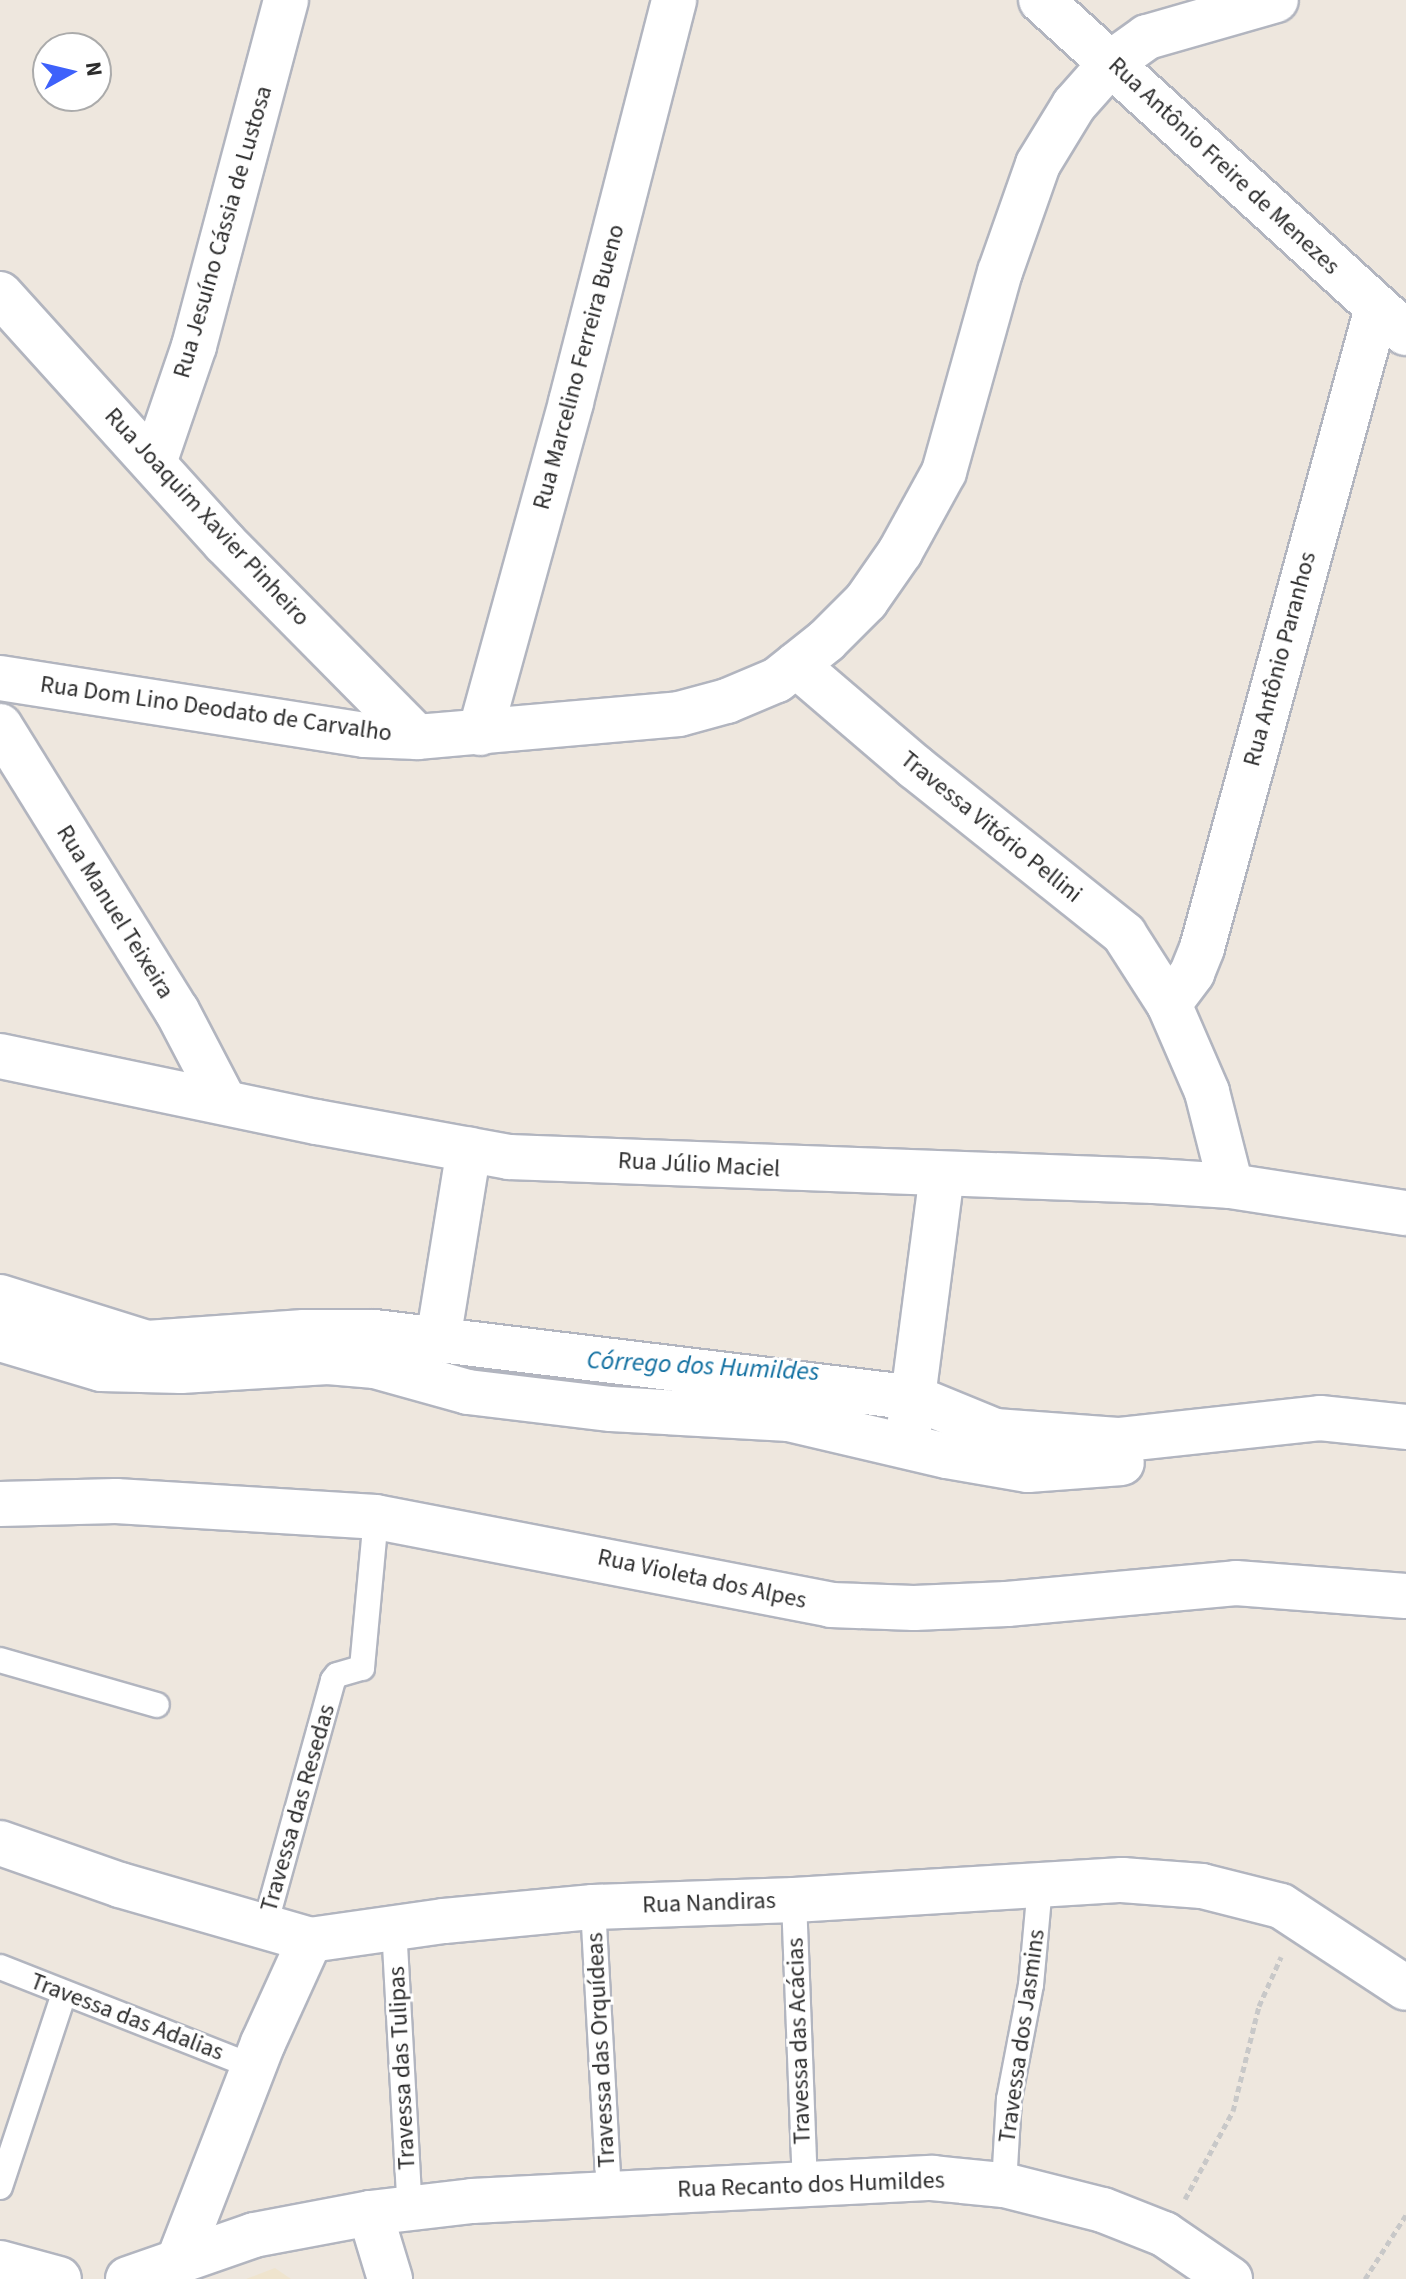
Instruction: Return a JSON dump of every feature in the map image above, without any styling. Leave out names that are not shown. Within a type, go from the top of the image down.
[{"type":"street","name":"Rua Jesuíno Cássia de Lustosa","points":[[154,463],[194,346],[286,0]]},
{"type":"street","name":"Rua Marcelino Ferreira Bueno","points":[[480,733],[571,402],[674,0]]},
{"type":"street","name":"Rua Antônio Freire de Menezes","points":[[1041,0],[1392,320]]},
{"type":"street","name":"Rua Dom Lino Deodato de Carvalho","points":[[0,678],[365,735],[417,737],[679,714],[727,701],[777,680],[826,641],[866,601],[900,552],[944,472],[1000,272],[1038,164],[1074,105],[1112,62],[1147,37],[1276,0]]},
{"type":"street","name":"Rua Joaquim Xavier Pinheiro","points":[[2,298],[225,543],[417,737]]},
{"type":"street","name":"Rua Antônio Paranhos","points":[[1169,1004],[1192,973],[1202,948],[1392,320]]},
{"type":"street","name":"Travessa Vitório Pellini","points":[[796,665],[915,767],[1124,934],[1169,1004],[1207,1092],[1231,1186]]},
{"type":"street","name":"Rua Manuel Teixeira","points":[[0,726],[170,1000],[224,1101]]},
{"type":"street","name":"Rua Júlio Maciel","points":[[0,1056],[317,1122],[509,1157],[1231,1186],[1406,1213]]},
{"type":"street","points":[[438,1340],[469,1149]]},
{"type":"street","points":[[910,1422],[942,1174]]},
{"type":"street","points":[[0,1297],[147,1343],[261,1350],[328,1362],[375,1366],[468,1392],[611,1409],[910,1422],[1028,1470],[1186,1457],[1289,1442],[1406,1454]]},
{"type":"street","points":[[0,1339],[101,1369],[181,1371],[261,1350],[375,1332],[438,1340],[910,1422],[1118,1440],[1320,1418],[1406,1427]]},
{"type":"street","name":"Rua Violeta dos Alpes","points":[[0,1504],[116,1501],[376,1517],[831,1605],[914,1608],[1007,1604],[1236,1583],[1406,1596]]},
{"type":"street","name":"Rua Nandiras","points":[[0,1843],[120,1885],[310,1940],[394,1927],[593,1907],[794,1900],[1122,1880],[1202,1886],[1281,1906],[1406,1988]]},
{"type":"street","points":[[178,2262],[254,2067],[310,1940]]},
{"type":"street","name":"Rua Recanto dos Humildes","points":[[128,2279],[254,2235],[390,2211],[609,2193],[932,2178],[1004,2185],[1103,2210],[1164,2234],[1230,2279]]},
{"type":"street","points":[[390,2211],[390,2279]]},
{"type":"street","points":[[0,2263],[59,2279]]},
{"type":"lane","name":"Travessa das Resedas","points":[[264,1929],[333,1680],[337,1675],[362,1668],[376,1517]]},
{"type":"lane","points":[[0,1660],[157,1705]]},
{"type":"lane","name":"Travessa dos Jasmins","points":[[1004,2185],[1009,2099],[1031,1985],[1040,1887]]},
{"type":"lane","name":"Travessa das Acácias","points":[[794,1900],[805,2183]]},
{"type":"lane","name":"Travessa das Orquídeas","points":[[593,1907],[609,2193]]},
{"type":"lane","name":"Travessa das Tulipas","points":[[390,2211],[394,1927]]},
{"type":"lane","name":"Travessa das Adalias","points":[[0,1967],[254,2067]]},
{"type":"lane","points":[[0,2187],[64,1993]]},
{"type":"path","points":[[1164,2234],[1207,2163],[1233,2111],[1259,2006],[1273,1970],[1303,1921]]},
{"type":"path","points":[[1365,2279],[1406,2215]]},
{"type":"shaded area","points":[[275,2268],[291,2279],[246,2279]]},
{"type":"waterway","name":"Córrego dos Humildes","points":[[448,1362],[512,1377]]},
{"type":"waterway","name":"Córrego dos Humildes","points":[[554,1381],[636,1385]]}]
